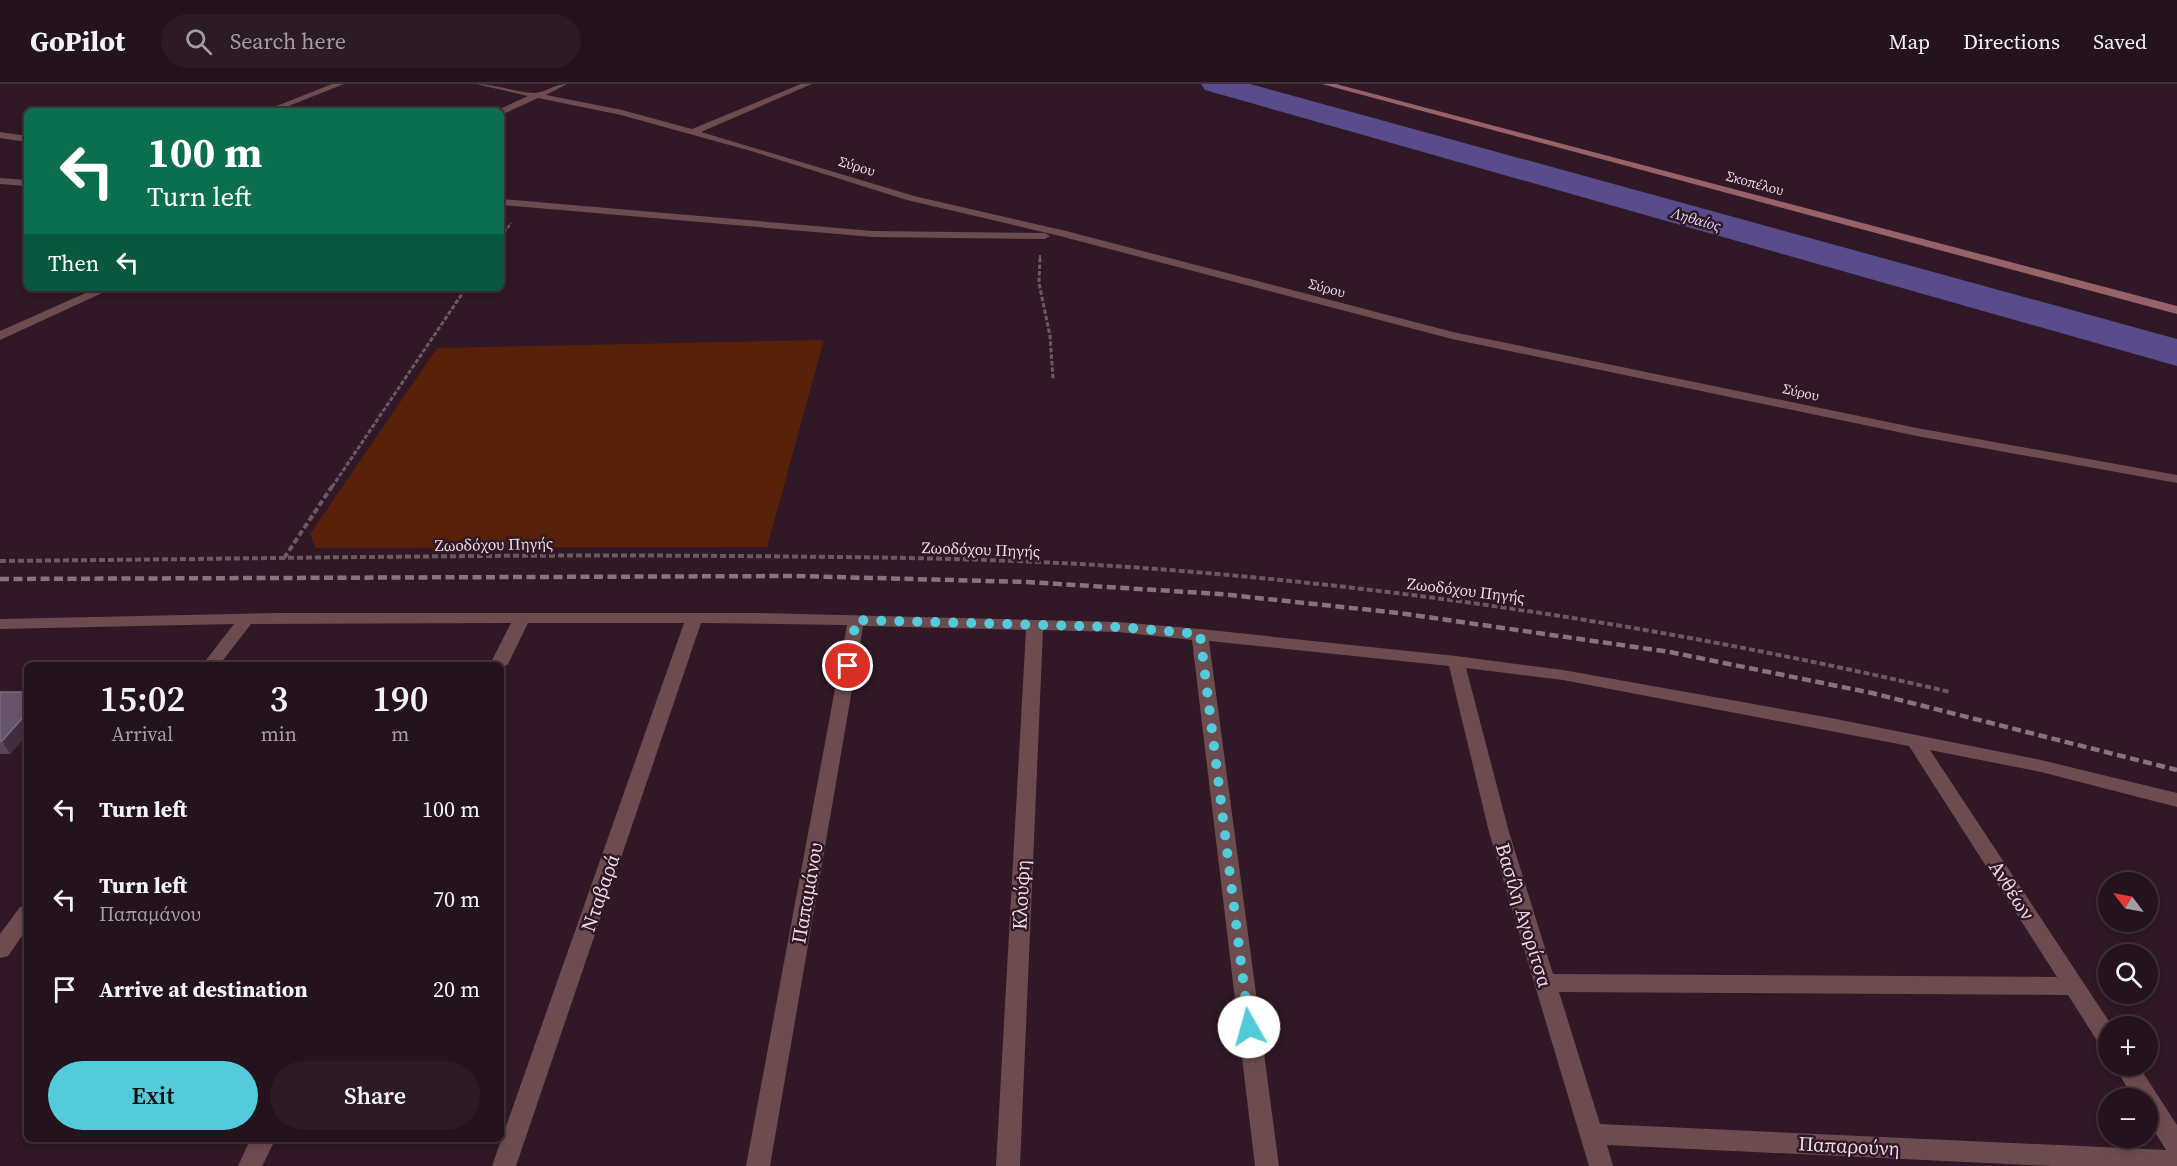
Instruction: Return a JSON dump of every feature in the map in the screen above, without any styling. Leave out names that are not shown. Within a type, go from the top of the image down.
[{"type":"main road","name":"Σκοπέλου","points":[[1326,84],[2177,310]]},
{"type":"street","points":[[276,108],[340,84]]},
{"type":"street","name":"Σύρου","points":[[480,84],[539,95],[693,132],[911,198],[1062,233],[1352,310],[1526,352],[1905,429],[2177,479]]},
{"type":"street","points":[[504,111],[563,84]]},
{"type":"street","points":[[693,132],[808,84]]},
{"type":"street","points":[[0,135],[24,139]]},
{"type":"street","points":[[0,181],[24,183]]},
{"type":"street","points":[[504,202],[662,214],[873,234],[1042,236],[1062,233]]},
{"type":"street","points":[[0,336],[100,291]]},
{"type":"street","points":[[500,662],[522,618]]},
{"type":"street","points":[[0,624],[246,619],[694,620],[759,618],[1118,627],[1456,661],[1563,675],[2041,766],[2177,800]]},
{"type":"street","points":[[214,662],[246,619]]},
{"type":"street","name":"Νταβαρά","points":[[504,1166],[694,620]]},
{"type":"street","name":"Παπαμάνου","points":[[758,1166],[856,620]]},
{"type":"street","name":"Κλούφη","points":[[1008,1166],[1035,625]]},
{"type":"street","points":[[1200,634],[1267,1166]]},
{"type":"street","name":"Βασίλη Αγορίτσα","points":[[1456,661],[1488,791],[1601,1166]]},
{"type":"street","name":"Ανθέων","points":[[1916,741],[2098,1023]]},
{"type":"street","points":[[0,950],[24,917]]},
{"type":"street","points":[[1544,983],[2074,986]]},
{"type":"street","points":[[2158,1117],[2177,1146]]},
{"type":"street","name":"Παπαρούνη","points":[[1593,1134],[2177,1161]]},
{"type":"street","points":[[250,1166],[262,1142]]},
{"type":"path","points":[[1042,236],[1039,283],[1050,336],[1053,379]]},
{"type":"path","points":[[284,559],[464,291]]},
{"type":"path","name":"Ζωοδόχου Πηγής","points":[[0,561],[593,555],[798,556],[999,561],[1142,568],[1320,584],[1578,616],[1839,664],[1950,692]]},
{"type":"shaded area","points":[[824,340],[767,547],[316,548],[310,534],[437,348]]},
{"type":"building","points":[[0,692],[24,692],[24,716],[0,741]]},
{"type":"waterway","name":"Ληθαίος","points":[[1216,84],[2177,353]]},
{"type":"railway","points":[[0,579],[796,576],[1027,582],[1220,594],[1399,613],[1670,652],[1872,693],[2177,770]]},
{"type":"route","points":[[848,666],[856,620],[1118,627],[1200,634],[1249,1027]]}]
